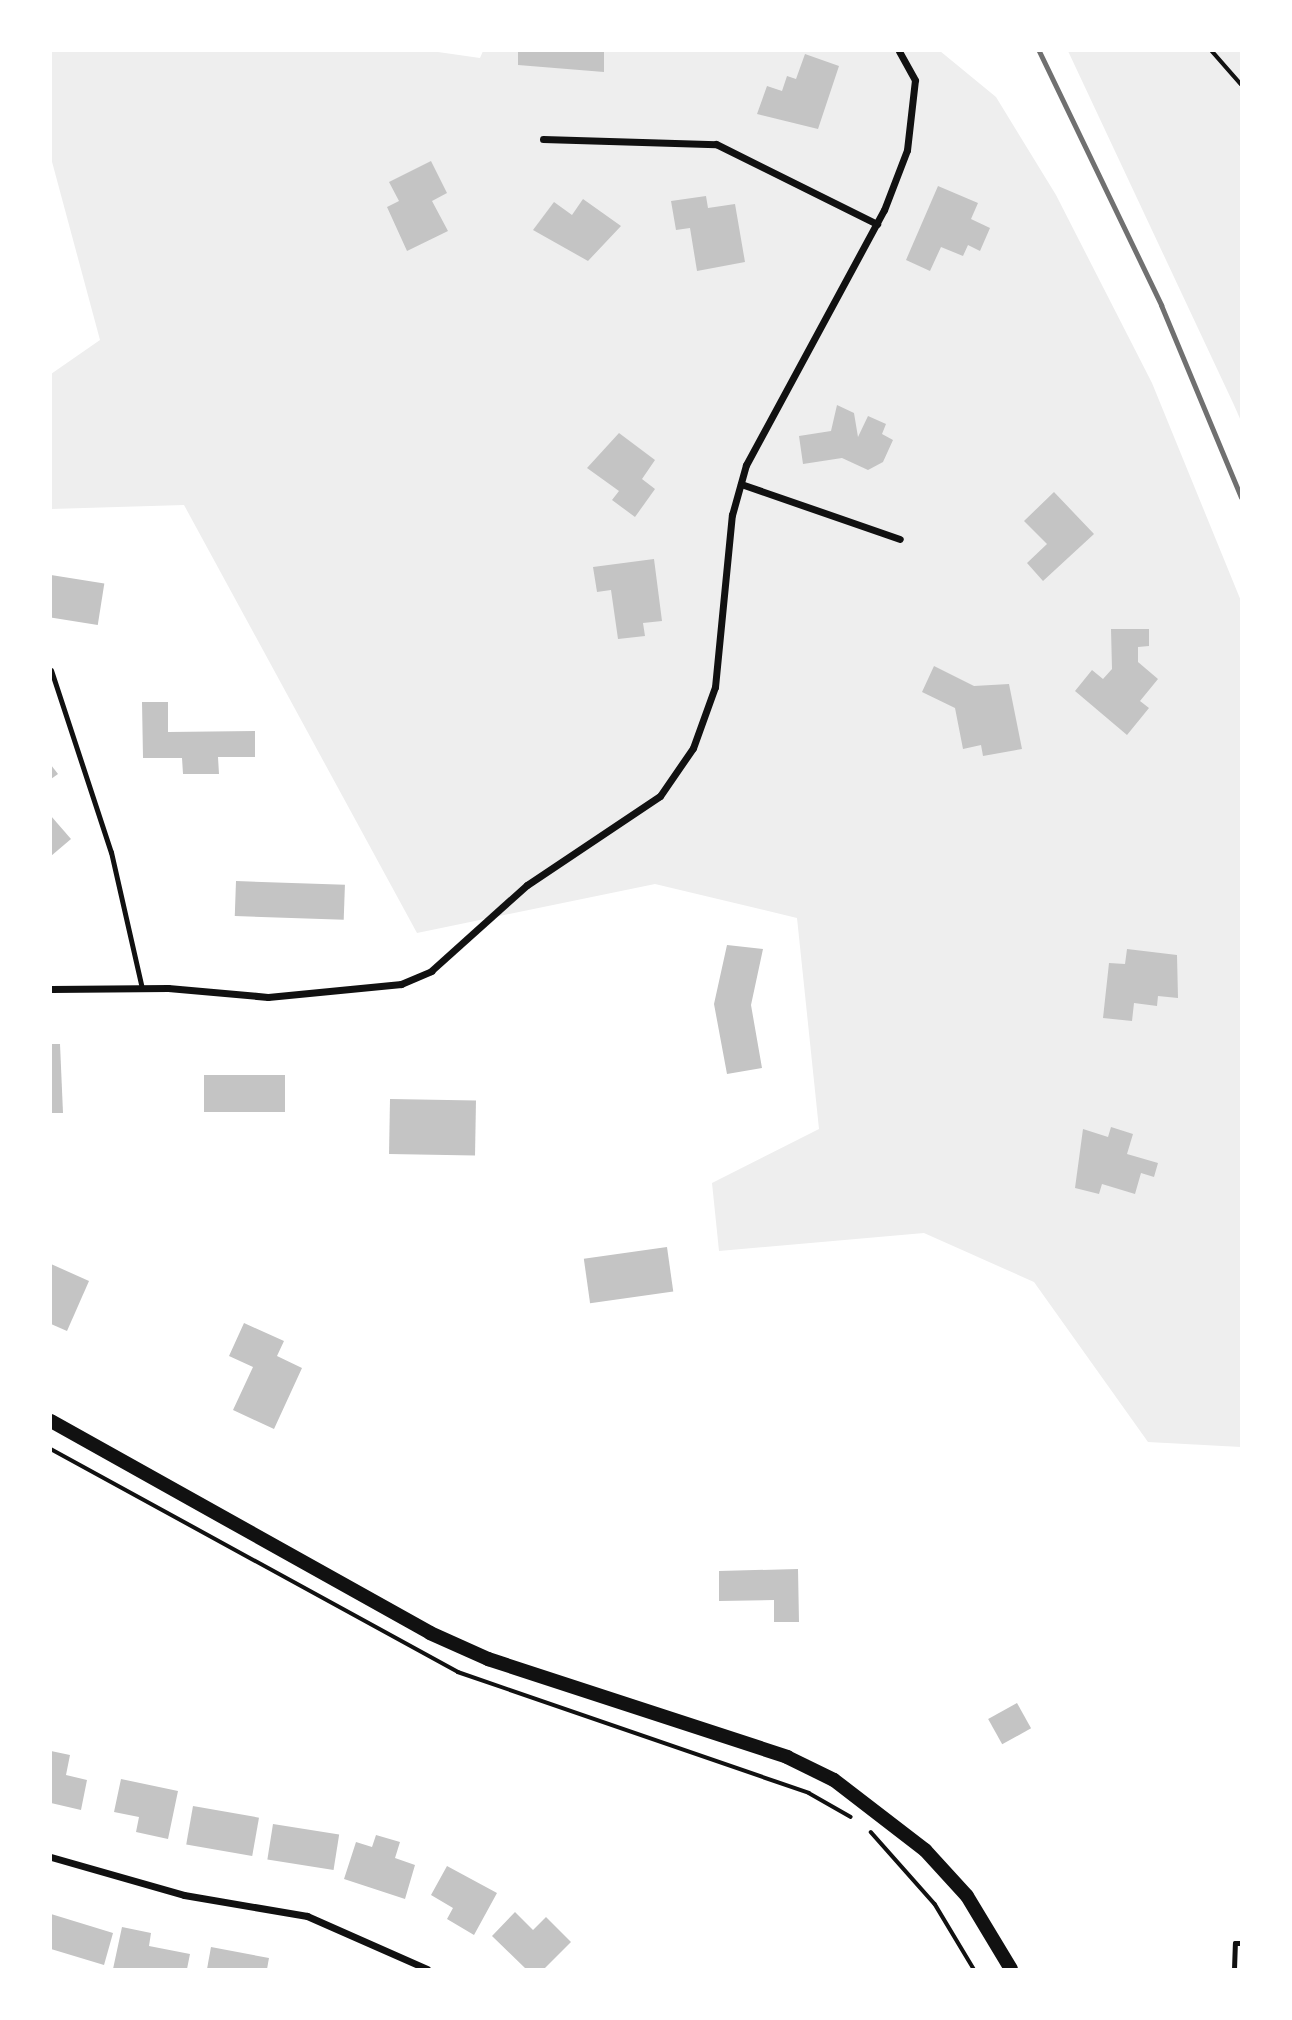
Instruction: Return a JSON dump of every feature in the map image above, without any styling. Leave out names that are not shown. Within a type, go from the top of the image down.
[{"type":"main road","points":[[51,1421],[430,1633],[488,1659],[788,1757],[834,1780],[925,1850],[967,1896],[1011,1969]]},
{"type":"street","points":[[51,989],[142,988],[268,997],[378,990],[418,978],[478,934],[527,885],[660,796],[693,748],[715,687],[741,484],[877,223],[907,150],[915,80],[899,51]]},
{"type":"street","points":[[542,139],[716,144],[877,223]]},
{"type":"street","points":[[741,484],[900,539]]},
{"type":"street","points":[[51,1857],[184,1895],[307,1916],[427,1969]]},
{"type":"lane","points":[[51,670],[111,852],[142,988]]},
{"type":"lane","points":[[1234,1969],[1235,1943],[1241,1943]]},
{"type":"path","points":[[1212,51],[1241,84]]},
{"type":"shaded area","points":[[51,51],[431,51],[480,58],[483,51],[940,51],[996,97],[1056,195],[1152,383],[1241,601],[1241,1447],[1148,1442],[1034,1282],[924,1233],[719,1251],[712,1183],[819,1129],[797,918],[655,884],[417,933],[184,505],[51,509],[51,374],[100,340],[51,158]]},
{"type":"shaded area","points":[[1068,51],[1241,51],[1241,421],[1234,405]]},
{"type":"building","points":[[518,51],[604,51],[604,72],[518,65]]},
{"type":"building","points":[[805,54],[839,66],[818,129],[757,114],[767,86],[782,91],[787,76],[796,79]]},
{"type":"building","points":[[431,161],[447,193],[432,201],[448,231],[407,251],[387,207],[399,201],[389,182]]},
{"type":"building","points":[[938,186],[978,203],[971,219],[990,228],[980,251],[968,245],[963,256],[941,247],[930,271],[906,260]]},
{"type":"building","points":[[706,196],[708,208],[735,204],[745,262],[697,271],[690,228],[676,230],[671,201]]},
{"type":"building","points":[[583,199],[621,226],[588,261],[533,230],[554,202],[572,215]]},
{"type":"building","points":[[837,405],[854,413],[858,437],[868,416],[886,424],[882,434],[893,440],[883,462],[868,470],[842,458],[803,464],[799,436],[831,431]]},
{"type":"building","points":[[619,433],[655,460],[642,479],[655,489],[635,517],[612,500],[619,491],[587,468]]},
{"type":"building","points":[[1054,492],[1094,534],[1043,581],[1027,563],[1047,544],[1024,521]]},
{"type":"building","points":[[654,559],[662,621],[643,623],[645,636],[618,639],[611,590],[597,592],[593,567]]},
{"type":"building","points":[[51,575],[104,583],[98,625],[51,618]]},
{"type":"building","points":[[1111,629],[1149,629],[1149,646],[1138,647],[1138,662],[1158,679],[1140,701],[1149,708],[1127,735],[1075,691],[1092,670],[1103,679],[1112,669]]},
{"type":"building","points":[[934,666],[974,686],[1009,684],[1022,749],[983,756],[981,745],[963,749],[955,708],[922,692]]},
{"type":"building","points":[[142,702],[168,702],[168,732],[255,731],[255,757],[218,757],[219,774],[183,774],[182,758],[143,758]]},
{"type":"building","points":[[51,765],[58,774],[51,779]]},
{"type":"building","points":[[51,816],[71,839],[51,856]]},
{"type":"building","points":[[236,881],[345,885],[344,920],[235,916]]},
{"type":"building","points":[[727,945],[763,949],[751,1005],[762,1068],[727,1074],[714,1004]]},
{"type":"building","points":[[1127,949],[1177,955],[1178,998],[1158,996],[1157,1006],[1134,1003],[1132,1021],[1103,1018],[1109,963],[1125,964]]},
{"type":"building","points":[[51,1044],[60,1044],[63,1113],[51,1113]]},
{"type":"building","points":[[204,1075],[285,1075],[285,1112],[204,1112]]},
{"type":"building","points":[[390,1099],[476,1101],[475,1155],[389,1154]]},
{"type":"building","points":[[1111,1127],[1133,1134],[1127,1154],[1158,1163],[1154,1177],[1141,1173],[1135,1194],[1102,1184],[1099,1194],[1075,1188],[1083,1129],[1108,1137]]},
{"type":"building","points":[[667,1247],[673,1292],[590,1303],[584,1259]]},
{"type":"building","points":[[51,1264],[89,1281],[67,1331],[51,1324]]},
{"type":"building","points":[[244,1323],[284,1341],[277,1356],[302,1368],[274,1429],[233,1410],[253,1367],[229,1356]]},
{"type":"building","points":[[798,1569],[799,1622],[774,1622],[774,1600],[719,1601],[719,1571]]},
{"type":"building","points":[[1017,1703],[1031,1728],[1002,1744],[988,1719]]},
{"type":"building","points":[[51,1751],[70,1755],[66,1775],[87,1780],[81,1810],[51,1803]]},
{"type":"building","points":[[121,1779],[178,1791],[168,1839],[136,1832],[139,1817],[114,1812]]},
{"type":"building","points":[[193,1806],[259,1818],[252,1856],[186,1844]]},
{"type":"building","points":[[273,1824],[339,1834],[334,1870],[267,1860]]},
{"type":"building","points":[[376,1835],[400,1842],[395,1858],[415,1865],[405,1899],[344,1879],[356,1842],[372,1847]]},
{"type":"building","points":[[447,1866],[497,1893],[474,1935],[447,1919],[453,1908],[431,1895]]},
{"type":"building","points":[[515,1912],[533,1930],[546,1917],[571,1942],[544,1969],[526,1969],[492,1936]]},
{"type":"building","points":[[51,1914],[113,1933],[104,1965],[51,1949]]},
{"type":"building","points":[[122,1927],[151,1933],[149,1946],[190,1954],[187,1969],[113,1969]]},
{"type":"building","points":[[211,1947],[269,1958],[267,1969],[207,1969]]},
{"type":"railway","points":[[1039,51],[1161,305],[1241,497]]}]
